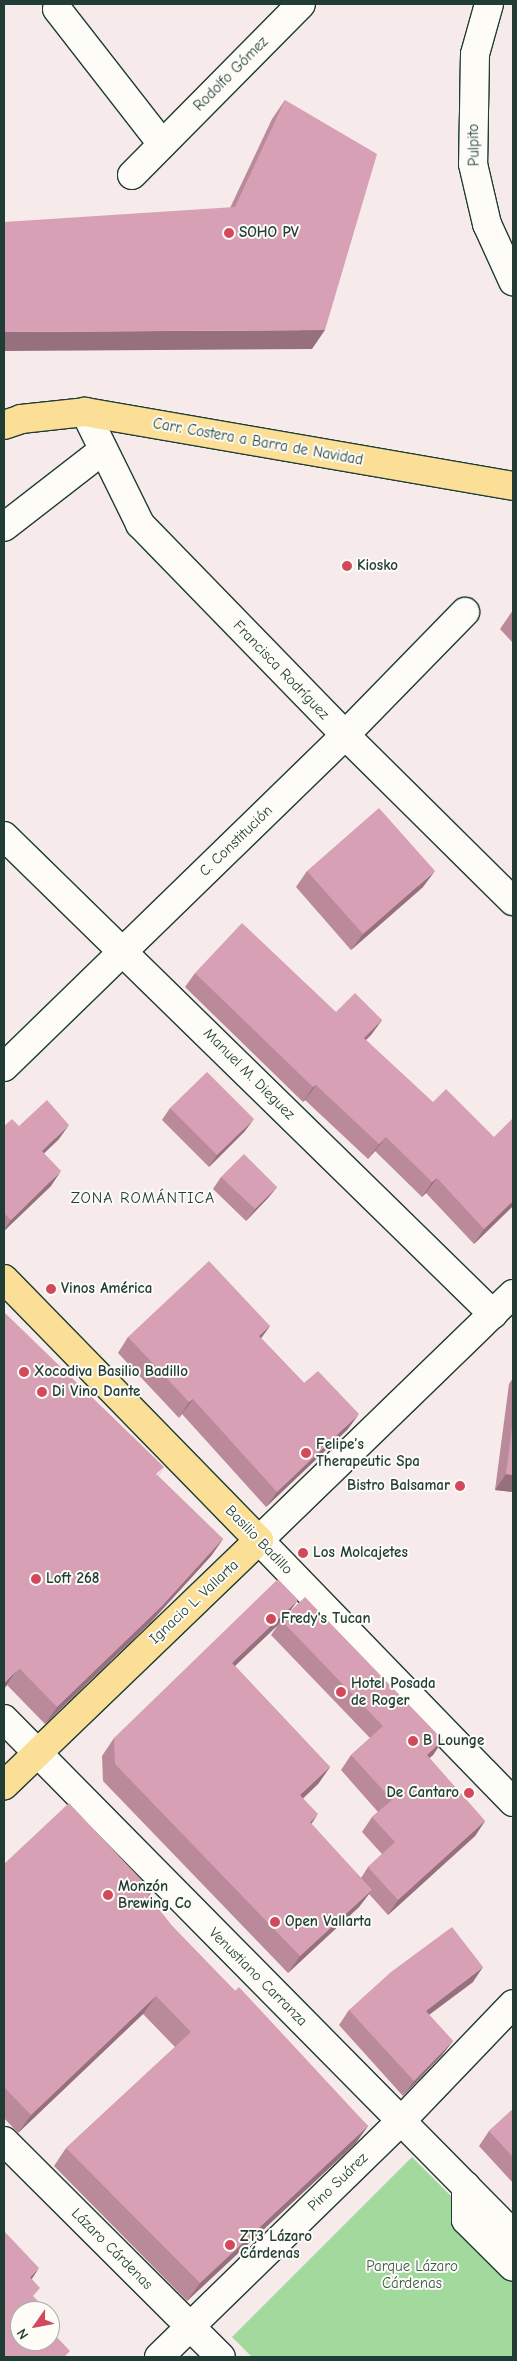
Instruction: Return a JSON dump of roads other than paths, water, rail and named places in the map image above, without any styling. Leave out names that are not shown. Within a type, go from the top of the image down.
[{"type":"main road","name":"Carr. Costera a Barra de Navidad","points":[[4,425],[21,419],[85,412],[513,486]]},
{"type":"main road","name":"Basilio Badillo","points":[[4,1279],[260,1540]]},
{"type":"main road","name":"Ignacio L. Vallarta","points":[[4,1785],[36,1751],[260,1540]]},
{"type":"street","name":"Rodolfo Gómez","points":[[132,175],[301,4]]},
{"type":"street","name":"Pulpito","points":[[489,4],[475,54],[473,164],[487,224],[513,281]]},
{"type":"street","points":[[57,9],[162,144]]},
{"type":"street","name":"Francisca Rodríguez","points":[[85,412],[102,451],[140,524],[345,736],[513,901]]},
{"type":"street","points":[[4,527],[102,451]]},
{"type":"street","name":"C. Constitución","points":[[4,1067],[122,950],[345,736],[465,612]]},
{"type":"street","name":"Manuel M. Dieguez","points":[[4,836],[493,1314]]},
{"type":"street","name":"Ignacio L. Vallarta","points":[[260,1540],[513,1294]]},
{"type":"street","name":"Basilio Badillo","points":[[260,1540],[513,1802]]},
{"type":"street","name":"Venustiano Carranza","points":[[4,1719],[400,2122],[513,2234]]},
{"type":"street","name":"Pino Suárez","points":[[159,2357],[400,2122],[513,2004]]},
{"type":"street","name":"Lázaro Cárdenas","points":[[4,2141],[221,2357]]},
{"type":"street","points":[[466,2186],[466,2220],[513,2267]]},
{"type":"place","name":"SOHO PV","points":[[229,233]]},
{"type":"place","name":"Kiosko","points":[[347,566]]},
{"type":"place","name":"Vinos América","points":[[51,1289]]},
{"type":"place","name":"Xocodiva Basilio Badillo","points":[[24,1372]]},
{"type":"place","name":"Di Vino Dante","points":[[42,1392]]},
{"type":"place","name":"Felipe’s Therapeutic Spa","points":[[306,1453]]},
{"type":"place","name":"Bistro Balsamar","points":[[460,1486]]},
{"type":"place","name":"Los Molcajetes","points":[[303,1553]]},
{"type":"place","name":"Loft 268","points":[[36,1579]]},
{"type":"place","name":"Fredy's Tucan","points":[[271,1619]]},
{"type":"place","name":"Hotel Posada de Roger","points":[[341,1692]]},
{"type":"place","name":"B Lounge","points":[[413,1741]]},
{"type":"place","name":"De Cantaro","points":[[469,1793]]},
{"type":"place","name":"Monzón Brewing Co","points":[[108,1895]]},
{"type":"place","name":"Open Vallarta","points":[[275,1922]]},
{"type":"place","name":"ZT3 Lázaro Cárdenas","points":[[230,2245]]},
{"type":"district","name":"ZONA ROMÁNTICA","points":[[143,1198]]},
{"type":"park label","name":"Parque Lázaro Cárdenas","points":[[412,2274]]}]
